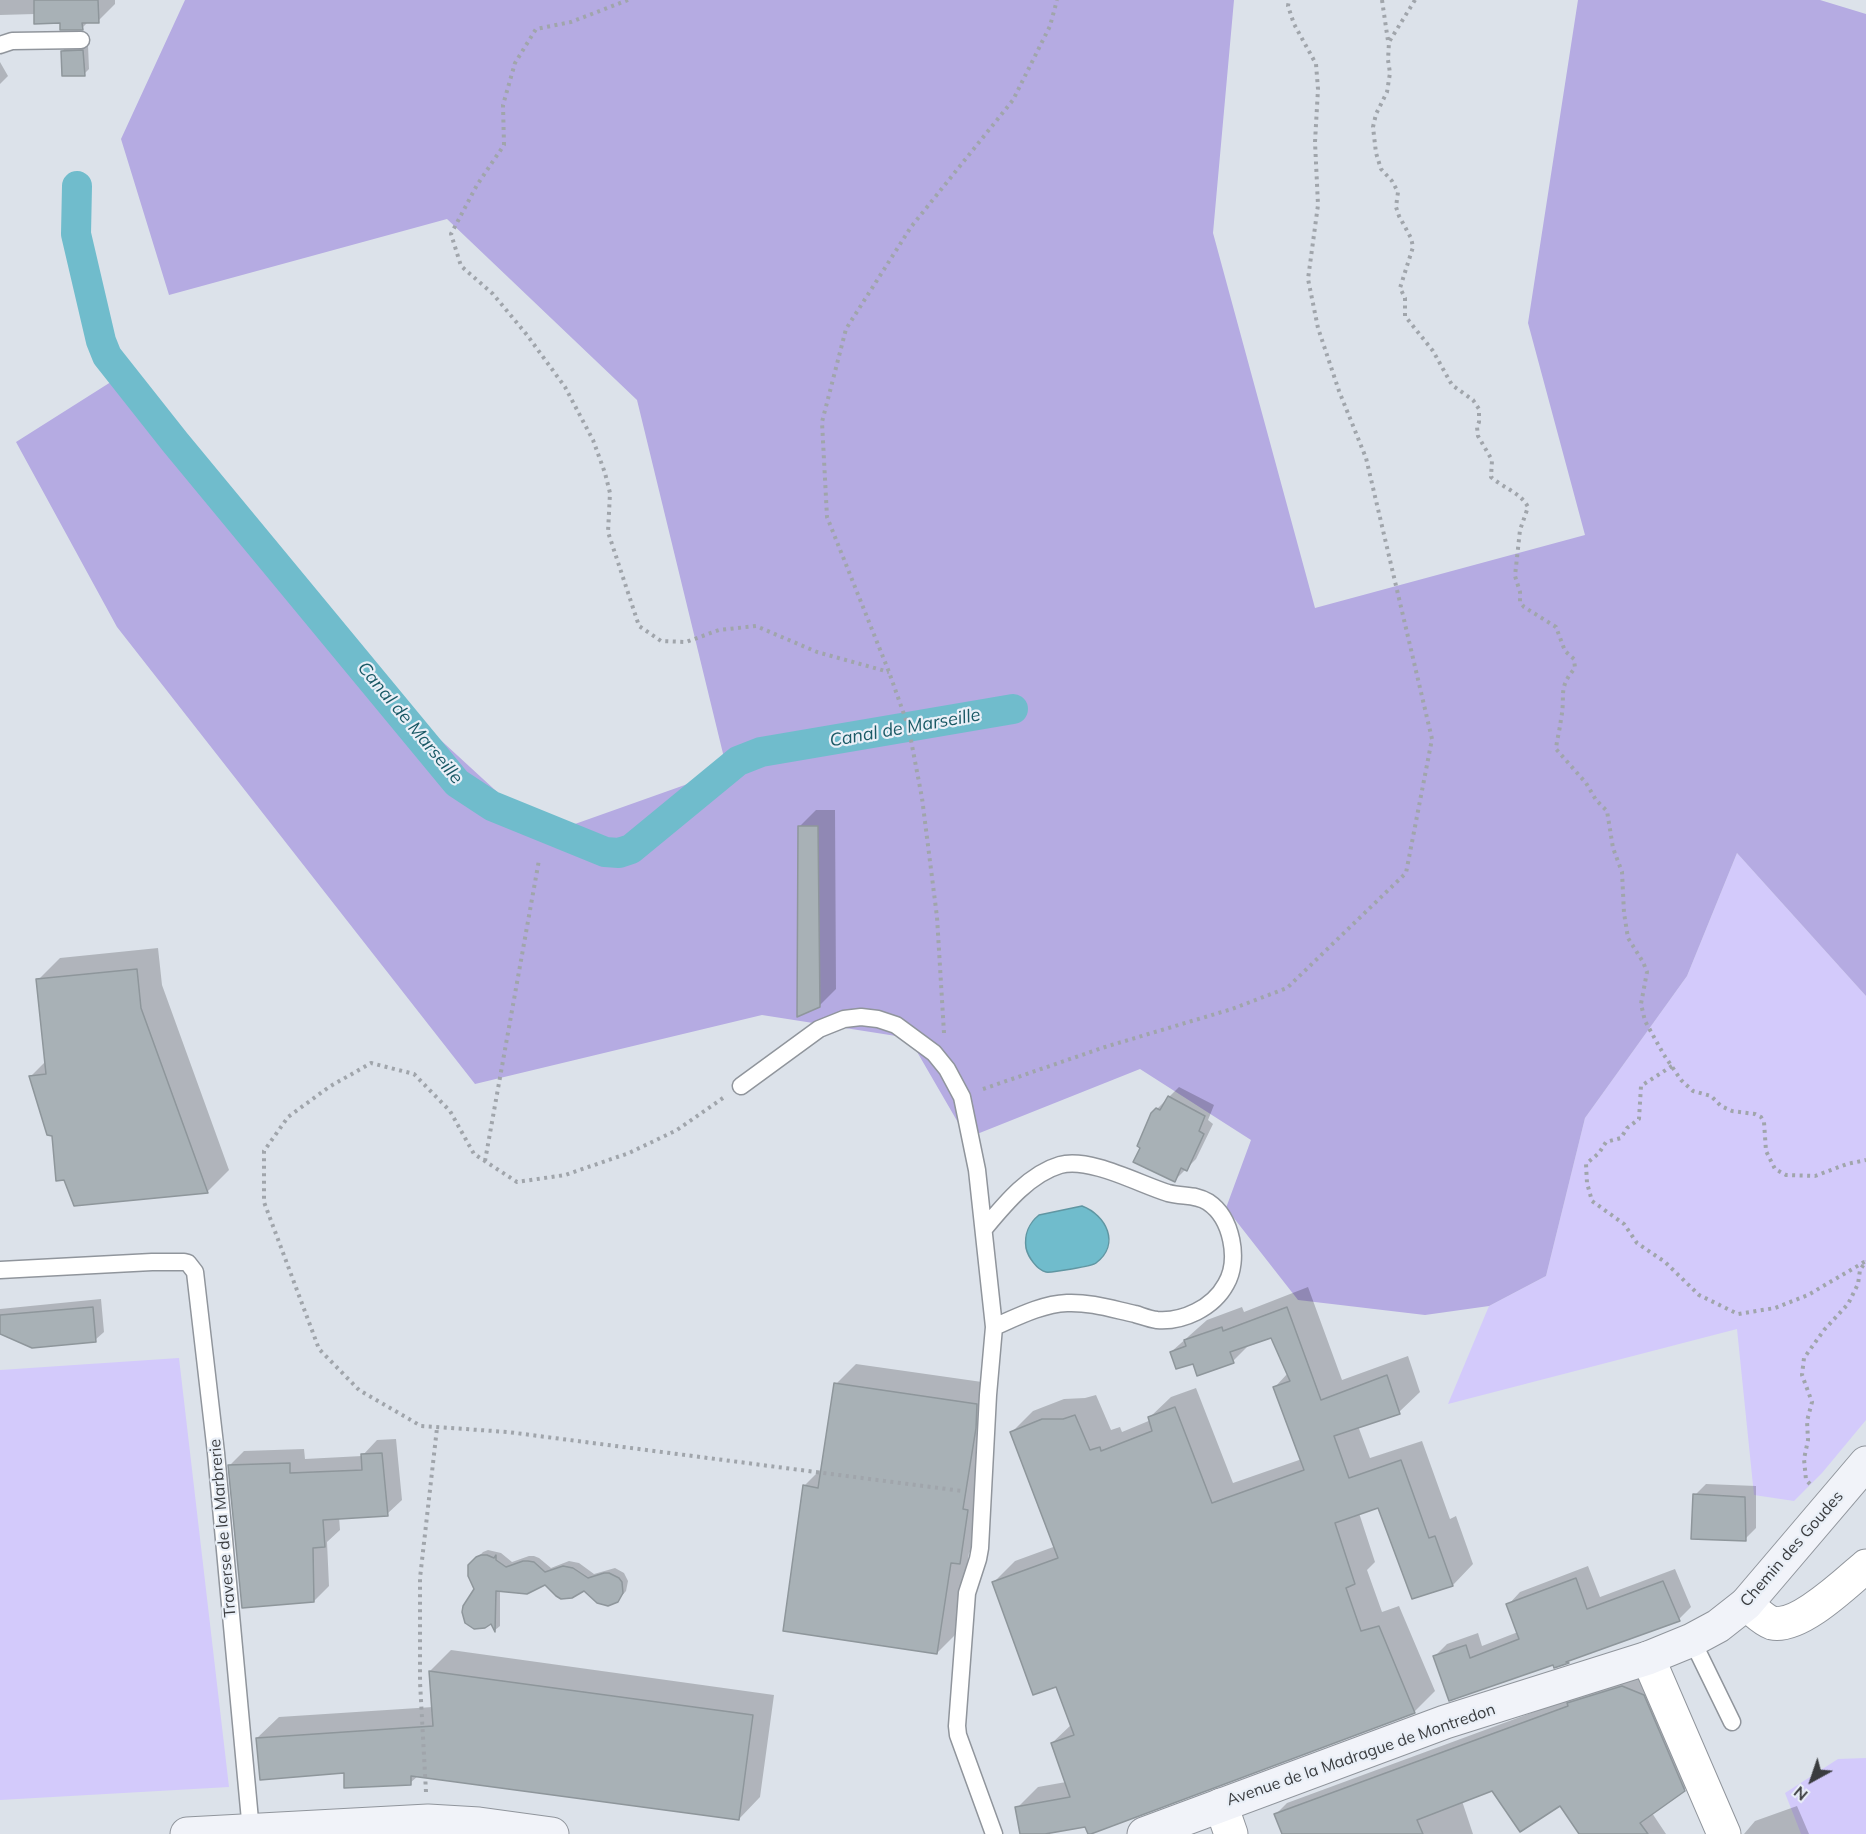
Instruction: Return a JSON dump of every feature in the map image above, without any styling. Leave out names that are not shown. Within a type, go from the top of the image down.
[{"type":"street","name":"Chemin des Goudes","points":[[1648,1658],[1719,1626],[1746,1604],[1866,1463]]},
{"type":"street","points":[[1746,1604],[1769,1622],[1778,1624],[1793,1621],[1827,1599],[1866,1566]]},
{"type":"street","points":[[1648,1658],[1724,1834]]},
{"type":"street","name":"Avenue de la Madrague de Montredon","points":[[1144,1834],[1226,1819],[1445,1722],[1648,1658]]},
{"type":"street","points":[[187,1834],[428,1821],[479,1824],[552,1834]]},
{"type":"lane","points":[[0,45],[12,41],[81,40]]},
{"type":"lane","points":[[741,1086],[819,1029],[843,1019],[861,1017],[878,1019],[896,1025],[934,1053],[947,1068],[962,1096],[977,1170],[994,1327],[978,1559],[966,1593],[957,1726],[958,1735],[994,1834]]},
{"type":"lane","points":[[984,1229],[1002,1208],[1030,1182],[1057,1166],[1077,1163],[1093,1166],[1170,1194],[1196,1197],[1208,1202],[1219,1212],[1229,1233],[1232,1246],[1231,1271],[1226,1284],[1210,1304],[1185,1316],[1156,1320],[1097,1305],[1065,1303],[1049,1305],[994,1327]]},
{"type":"lane","name":"Traverse de la Marbrerie","points":[[0,1270],[152,1262],[188,1263],[195,1272],[216,1453],[251,1831]]},
{"type":"lane","points":[[1692,1640],[1732,1722]]},
{"type":"path","points":[[628,0],[571,22],[536,29],[515,63],[503,105],[504,145],[477,185],[451,234],[461,266],[493,294],[527,335],[565,387],[593,440],[610,493],[608,531],[639,626],[661,641],[686,642],[719,630],[756,626],[817,652],[889,672]]},
{"type":"path","points":[[944,1038],[937,917],[922,798],[906,720],[827,517],[822,422],[846,329],[911,227],[1013,100],[1050,26],[1057,0]]},
{"type":"path","points":[[962,1096],[1105,1047],[1232,1009],[1287,988],[1406,873],[1432,739],[1366,458],[1325,349],[1308,279],[1318,205],[1315,142],[1318,89],[1316,64],[1294,24],[1288,6],[1289,0]]},
{"type":"path","points":[[1382,0],[1389,42],[1390,73],[1387,92],[1376,114],[1373,128],[1376,153],[1381,169],[1398,192],[1396,207],[1413,247],[1401,288],[1405,298],[1405,316],[1433,351],[1452,385],[1473,400],[1479,409],[1478,436],[1492,460],[1491,477],[1524,499],[1528,507],[1520,530],[1515,576],[1520,592],[1520,602],[1524,607],[1556,627],[1565,651],[1574,659],[1575,668],[1566,679],[1562,695],[1562,719],[1556,749],[1586,783],[1606,811],[1614,848],[1623,872],[1624,913],[1628,938],[1647,972],[1641,1004],[1645,1021],[1664,1055],[1693,1091],[1711,1096],[1721,1106],[1732,1111],[1761,1117],[1764,1122],[1766,1151],[1775,1169],[1786,1175],[1815,1176],[1847,1164],[1866,1160]]},
{"type":"path","points":[[1389,42],[1415,0]]},
{"type":"path","points":[[485,1161],[539,860]]},
{"type":"path","points":[[741,1086],[677,1130],[630,1153],[565,1175],[516,1182],[474,1154],[450,1111],[414,1074],[371,1063],[329,1088],[288,1117],[264,1152],[264,1202],[320,1349],[359,1390],[421,1426],[508,1432],[982,1494]]},
{"type":"path","points":[[1672,1066],[1641,1086],[1639,1119],[1626,1128],[1622,1138],[1606,1142],[1599,1154],[1586,1164],[1587,1183],[1592,1201],[1624,1224],[1637,1243],[1665,1262],[1699,1295],[1738,1314],[1775,1308],[1808,1295],[1866,1261]]},
{"type":"path","points":[[1832,1505],[1806,1480],[1804,1459],[1808,1440],[1807,1421],[1812,1402],[1802,1376],[1804,1358],[1824,1330],[1848,1304],[1858,1284],[1860,1270],[1866,1261]]},
{"type":"path","points":[[428,1821],[420,1682],[420,1578],[437,1428]]},
{"type":"shaded area","points":[[185,0],[1234,0],[1213,233],[1315,608],[1585,535],[1528,323],[1578,0],[1820,0],[1866,14],[1866,996],[1737,853],[1687,976],[1585,1118],[1546,1276],[1489,1306],[1425,1315],[1298,1300],[1226,1208],[1251,1140],[1140,1069],[967,1138],[909,1038],[762,1015],[475,1084],[117,627],[16,442],[114,380],[310,620],[544,835],[727,770],[637,400],[447,219],[169,295],[121,139]]},
{"type":"shaded area","points":[[1737,853],[1866,996],[1866,1420],[1822,1473],[1794,1501],[1754,1495],[1737,1329],[1448,1404],[1489,1306],[1546,1276],[1585,1118],[1687,976]]},
{"type":"shaded area","points":[[179,1358],[229,1787],[0,1800],[0,1370]]},
{"type":"shaded area","points":[[1866,1758],[1866,1834],[1801,1834],[1785,1793],[1838,1759]]},
{"type":"water","points":[[1082,1206],[1091,1210],[1104,1223],[1109,1239],[1104,1255],[1096,1263],[1080,1267],[1049,1272],[1039,1269],[1026,1248],[1027,1234],[1032,1222],[1039,1215]]},
{"type":"building","points":[[34,0],[98,0],[99,23],[82,23],[83,30],[60,30],[60,23],[34,24]]},
{"type":"building","points":[[83,50],[85,76],[62,76],[61,51]]},
{"type":"building","points":[[798,826],[818,826],[820,1007],[797,1017]]},
{"type":"building","points":[[137,969],[141,1008],[208,1193],[74,1206],[64,1180],[56,1181],[52,1136],[47,1135],[29,1076],[46,1074],[36,979]]},
{"type":"building","points":[[1168,1096],[1205,1116],[1199,1131],[1204,1134],[1187,1171],[1181,1168],[1175,1182],[1133,1162],[1151,1113],[1156,1108],[1160,1110]]},
{"type":"building","points":[[93,1307],[96,1342],[32,1348],[0,1334],[0,1315]]},
{"type":"building","points":[[1287,1307],[1321,1400],[1387,1375],[1400,1414],[1334,1436],[1349,1478],[1401,1460],[1429,1538],[1435,1536],[1453,1586],[1412,1599],[1378,1508],[1335,1523],[1355,1584],[1346,1588],[1361,1631],[1379,1626],[1415,1713],[1091,1834],[1088,1834],[1085,1827],[1045,1834],[1020,1834],[1015,1807],[1070,1797],[1051,1743],[1074,1735],[1056,1687],[1033,1695],[992,1582],[1058,1558],[1010,1432],[1042,1419],[1063,1419],[1075,1415],[1090,1450],[1100,1447],[1101,1451],[1152,1431],[1148,1417],[1175,1407],[1212,1503],[1304,1470],[1273,1387],[1290,1381],[1271,1338],[1230,1352],[1234,1363],[1197,1376],[1193,1364],[1176,1369],[1170,1352],[1186,1346],[1184,1340],[1222,1327],[1223,1331]]},
{"type":"building","points":[[834,1383],[977,1404],[976,1428],[963,1509],[968,1510],[960,1564],[951,1563],[937,1654],[783,1631],[803,1485],[818,1488]]},
{"type":"building","points":[[382,1453],[388,1516],[323,1520],[325,1547],[313,1548],[314,1602],[242,1608],[228,1465],[290,1463],[290,1473],[362,1470],[361,1454]]},
{"type":"building","points":[[1693,1494],[1745,1497],[1746,1541],[1691,1539]]},
{"type":"building","points":[[481,1555],[494,1558],[496,1555],[496,1560],[506,1567],[528,1561],[534,1562],[545,1572],[563,1566],[573,1568],[588,1578],[609,1573],[622,1582],[623,1593],[618,1602],[608,1606],[597,1603],[584,1591],[572,1598],[561,1599],[545,1585],[527,1594],[496,1591],[495,1632],[491,1624],[485,1628],[474,1629],[465,1623],[462,1612],[463,1606],[474,1589],[468,1576],[468,1565]]},
{"type":"building","points":[[1576,1578],[1587,1609],[1663,1581],[1680,1621],[1566,1662],[1569,1663],[1554,1668],[1553,1665],[1449,1701],[1433,1656],[1466,1645],[1470,1658],[1519,1639],[1506,1604]]},
{"type":"building","points":[[429,1671],[753,1715],[739,1820],[411,1776],[411,1785],[344,1788],[344,1773],[260,1780],[256,1738],[433,1726]]},
{"type":"building","points":[[1622,1686],[1644,1695],[1685,1791],[1640,1823],[1648,1834],[1579,1834],[1560,1806],[1520,1832],[1492,1791],[1417,1820],[1423,1834],[1282,1834],[1274,1814],[1568,1706],[1567,1703]]},
{"type":"waterway","name":"Canal de Marseille","points":[[77,186],[76,234],[101,341],[107,356],[175,442],[457,783],[492,806],[605,852],[619,853],[631,849],[738,761],[761,752],[1013,709]]}]
